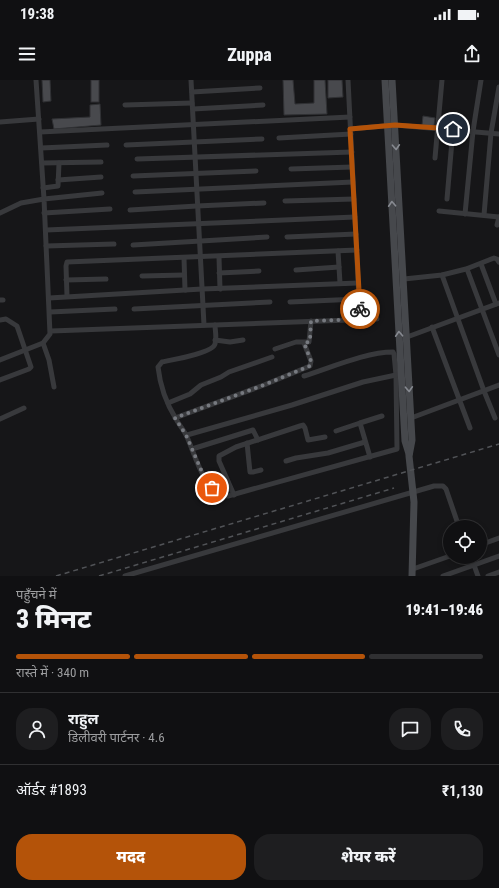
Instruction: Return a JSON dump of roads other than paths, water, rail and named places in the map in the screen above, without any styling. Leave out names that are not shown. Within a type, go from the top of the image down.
[{"type":"street","points":[[0,360],[43,343],[51,331],[36,80]]},
{"type":"street","points":[[191,80],[204,325]]},
{"type":"street","points":[[348,80],[360,319]]},
{"type":"street","points":[[385,80],[391,126],[404,280],[412,440],[409,456]]},
{"type":"street","points":[[392,80],[391,126],[404,441],[409,456],[413,491],[412,572],[443,559]]},
{"type":"street","points":[[435,158],[442,80]]},
{"type":"street","points":[[465,214],[473,131],[481,80]]},
{"type":"street","points":[[484,215],[491,133],[499,87]]},
{"type":"street","points":[[192,92],[260,88]]},
{"type":"street","points":[[125,105],[263,105]]},
{"type":"street","points":[[40,132],[350,118]]},
{"type":"street","points":[[0,122],[39,119]]},
{"type":"street","points":[[279,138],[350,132],[391,126],[453,129],[499,134]]},
{"type":"street","points":[[447,199],[453,129]]},
{"type":"street","points":[[126,145],[262,139]]},
{"type":"street","points":[[41,148],[107,145]]},
{"type":"street","points":[[137,159],[352,152]]},
{"type":"street","points":[[42,163],[101,162]]},
{"type":"street","points":[[43,188],[58,186],[59,163]]},
{"type":"street","points":[[291,169],[352,167]]},
{"type":"street","points":[[133,176],[256,171]]},
{"type":"street","points":[[58,180],[101,177]]},
{"type":"street","points":[[135,192],[196,188],[353,182]]},
{"type":"street","points":[[0,213],[21,203],[102,193]]},
{"type":"street","points":[[285,201],[354,199]]},
{"type":"street","points":[[130,210],[264,204]]},
{"type":"street","points":[[44,213],[110,209]]},
{"type":"street","points":[[439,211],[499,217],[497,224]]},
{"type":"street","points":[[46,230],[355,218]]},
{"type":"street","points":[[287,236],[356,234]]},
{"type":"street","points":[[133,245],[267,237]]},
{"type":"street","points":[[46,246],[114,244]]},
{"type":"street","points":[[67,296],[67,262],[200,258],[357,250]]},
{"type":"street","points":[[338,251],[340,283]]},
{"type":"street","points":[[219,257],[220,289]]},
{"type":"street","points":[[184,258],[185,290]]},
{"type":"street","points":[[404,280],[442,275],[466,269],[496,258],[499,262]]},
{"type":"street","points":[[407,337],[498,303],[481,264]]},
{"type":"street","points":[[296,270],[339,268]]},
{"type":"street","points":[[466,269],[499,355]]},
{"type":"street","points":[[219,273],[259,271]]},
{"type":"street","points":[[142,276],[184,275]]},
{"type":"street","points":[[442,275],[495,418]]},
{"type":"street","points":[[66,280],[106,279]]},
{"type":"street","points":[[49,298],[202,289],[358,283]]},
{"type":"street","points":[[290,302],[359,299]]},
{"type":"street","points":[[134,309],[270,302]]},
{"type":"street","points":[[50,312],[115,309]]},
{"type":"street","points":[[51,331],[377,319]]},
{"type":"street","points":[[0,320],[6,320],[17,326],[30,365],[30,368],[0,380]]},
{"type":"street","points":[[275,349],[296,342],[309,342],[311,321]]},
{"type":"street","points":[[215,325],[215,346],[159,364],[158,367],[161,384],[175,418],[186,435],[202,472],[212,488],[218,494],[223,496],[234,495],[397,449],[396,375],[394,354],[391,352],[362,358],[304,376]]},
{"type":"street","points":[[432,328],[470,428]]},
{"type":"street","points":[[215,340],[230,342],[243,340]]},
{"type":"street","points":[[43,343],[49,360],[54,387]]},
{"type":"street","points":[[175,418],[310,366],[311,361],[304,343]]},
{"type":"street","points":[[168,403],[190,394],[201,386],[229,372],[272,357]]},
{"type":"street","points":[[186,435],[292,405],[363,382],[396,375]]},
{"type":"street","points":[[411,418],[499,385]]},
{"type":"street","points":[[0,419],[24,408]]},
{"type":"street","points":[[336,431],[382,416]]},
{"type":"street","points":[[360,423],[370,457]]},
{"type":"street","points":[[234,495],[218,458],[219,456],[247,443],[300,426],[305,428],[308,440],[325,437]]},
{"type":"street","points":[[192,449],[253,430],[258,440]]},
{"type":"street","points":[[286,461],[328,453],[365,442]]},
{"type":"street","points":[[247,443],[250,472],[261,470]]},
{"type":"street","points":[[126,576],[434,486],[443,486],[446,490],[457,520]]},
{"type":"street","points":[[487,542],[499,538]]},
{"type":"street","points":[[443,576],[499,556]]},
{"type":"street","points":[[474,565],[478,576]]},
{"type":"street","points":[[488,576],[499,572]]},
{"type":"railway","points":[[56,576],[499,444]]},
{"type":"railway","points":[[99,576],[394,488]]}]
